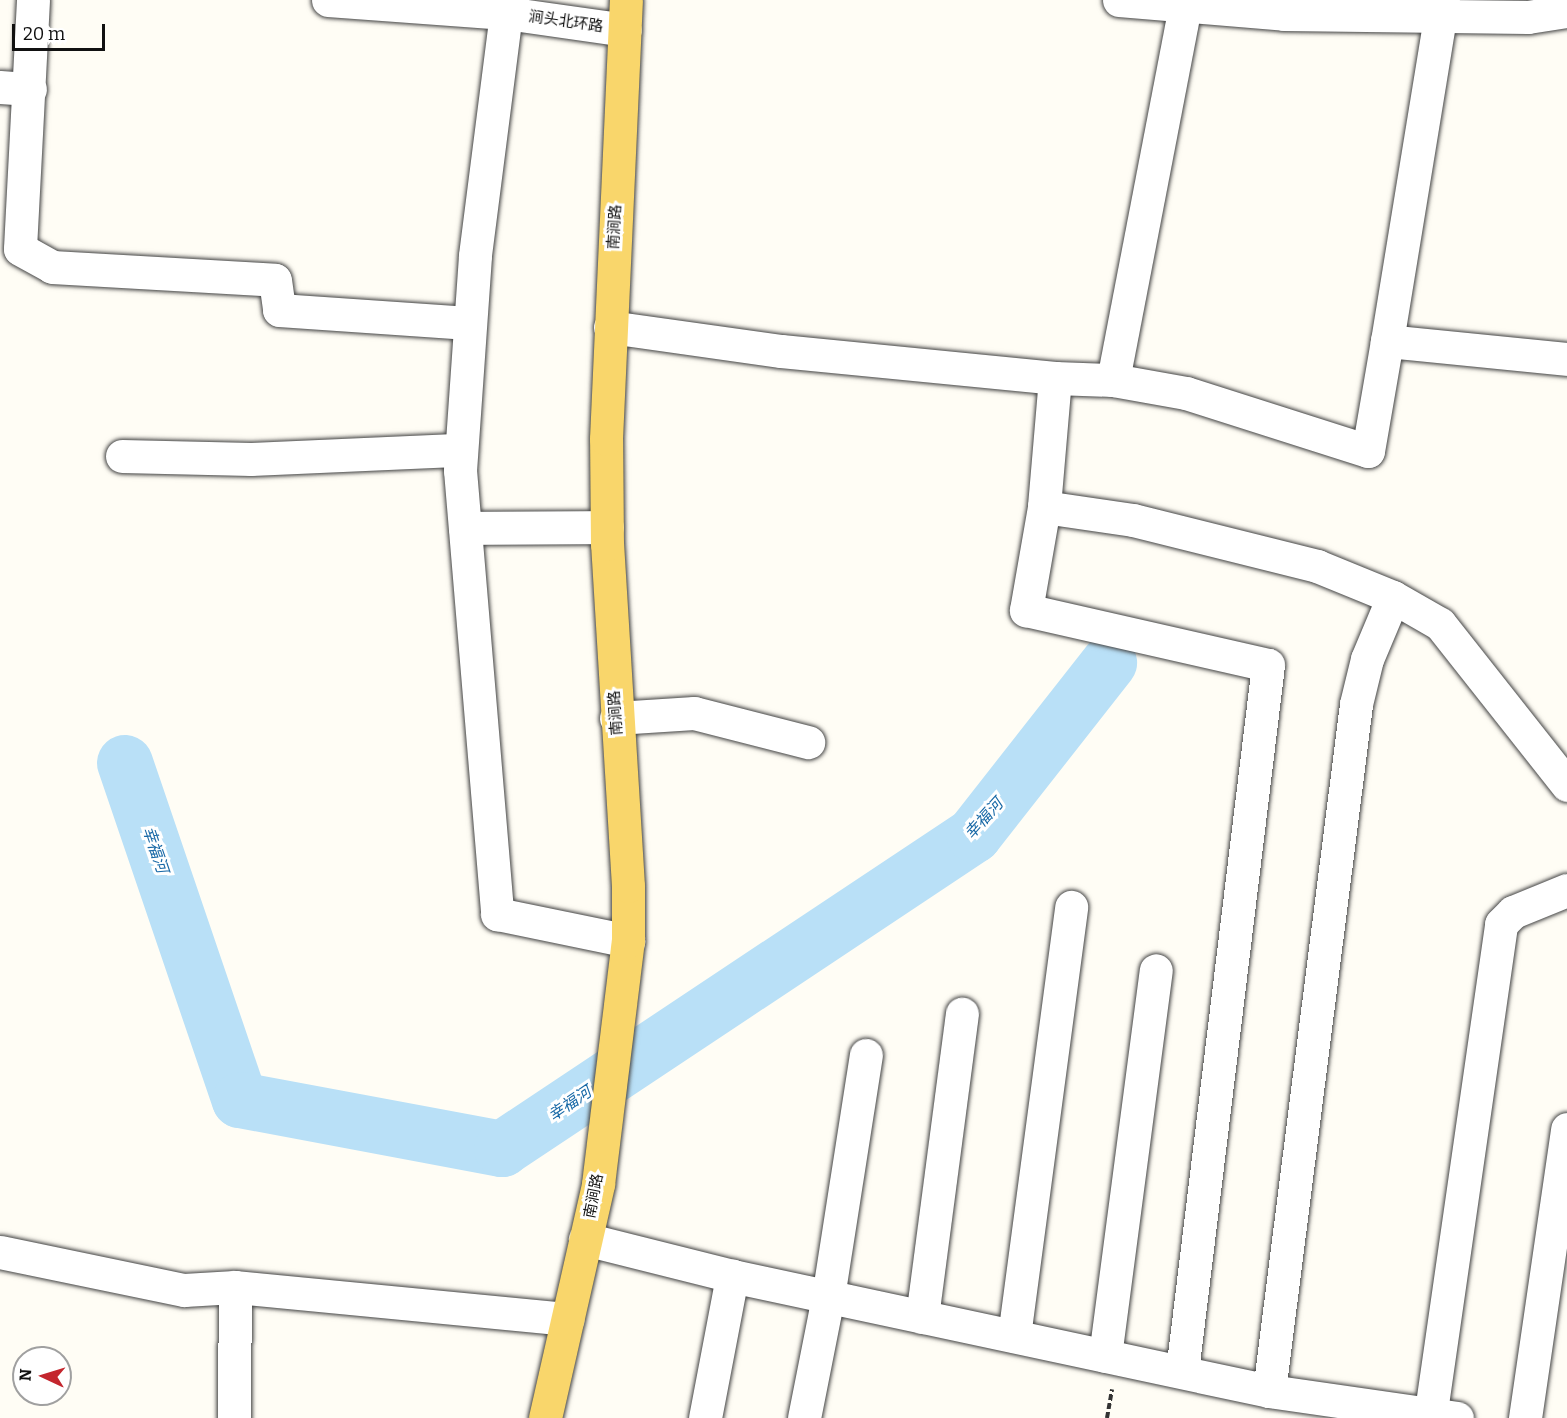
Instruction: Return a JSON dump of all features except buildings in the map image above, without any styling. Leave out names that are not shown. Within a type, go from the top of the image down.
[{"type":"main road","name":"南涧路","points":[[545,1418],[598,1184],[627,940],[628,886],[616,718],[607,527],[610,327],[625,15]]},
{"type":"street","points":[[33,0],[15,88],[10,242],[52,267],[275,280],[279,310],[469,323]]},
{"type":"street","name":"涧头北环路","points":[[328,0],[506,14],[625,15]]},
{"type":"street","points":[[1119,0],[1284,14],[1442,8],[1548,9]]},
{"type":"street","points":[[1113,380],[1185,6]]},
{"type":"street","points":[[610,327],[781,351],[1055,378],[1113,380],[1186,393],[1368,451],[1442,8]]},
{"type":"street","points":[[506,14],[469,323],[461,450],[465,528],[497,914],[627,940]]},
{"type":"street","points":[[1387,341],[1567,360]]},
{"type":"street","points":[[1055,378],[1044,507],[1026,610],[1268,665],[1182,1372]]},
{"type":"street","points":[[122,456],[251,459],[461,450]]},
{"type":"street","points":[[1044,507],[1133,520],[1305,563],[1393,597],[1440,624],[1567,785]]},
{"type":"street","points":[[465,528],[607,527]]},
{"type":"street","points":[[1269,1391],[1356,704],[1367,659],[1393,597]]},
{"type":"street","points":[[616,718],[694,713],[808,742]]},
{"type":"street","points":[[585,1239],[732,1276],[1269,1391],[1439,1417],[1501,924],[1513,912],[1562,901]]},
{"type":"street","points":[[1014,1336],[1071,907]]},
{"type":"street","points":[[1105,1356],[1156,970]]},
{"type":"street","points":[[922,1317],[962,1014]]},
{"type":"street","points":[[804,1418],[828,1297],[866,1055]]},
{"type":"street","points":[[1525,1418],[1567,1129]]},
{"type":"street","points":[[0,1252],[184,1290],[235,1287],[567,1319]]},
{"type":"street","points":[[705,1418],[732,1276]]},
{"type":"street","points":[[230,1412],[235,1287]]},
{"type":"waterway","name":"幸福河","points":[[125,763],[240,1100],[502,1149],[974,835],[1109,663]]}]
